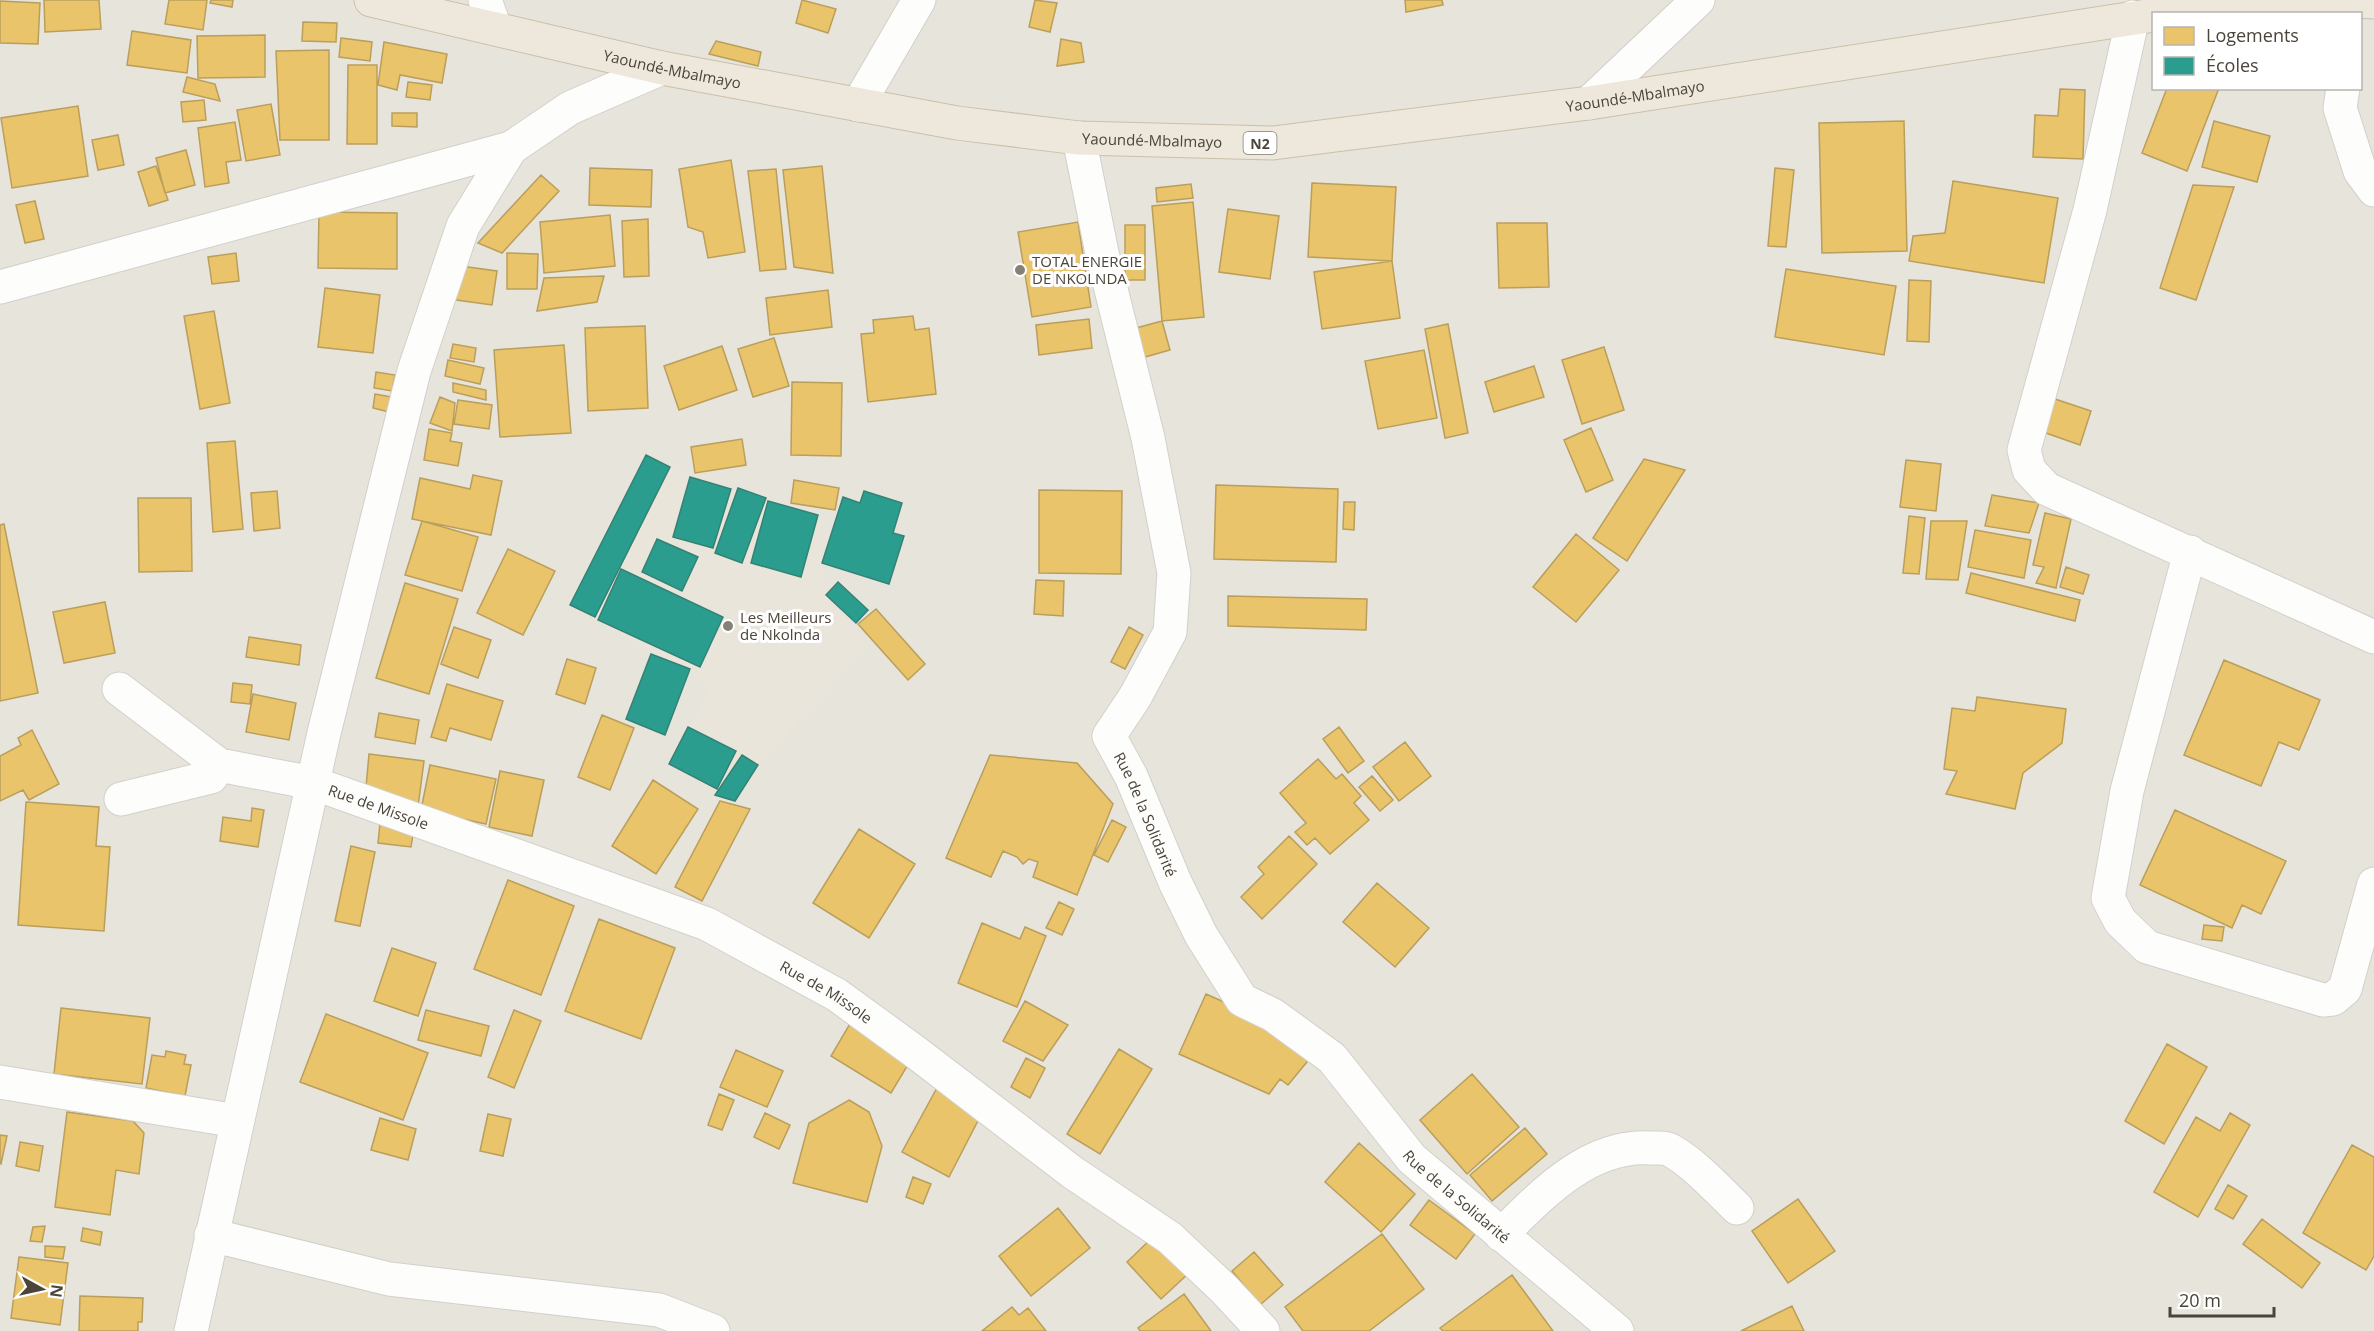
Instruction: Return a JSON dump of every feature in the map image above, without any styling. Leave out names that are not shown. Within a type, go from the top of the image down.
[{"type":"highway","name":"Yaoundé-Mbalmayo","points":[[371,0],[490,14],[662,68],[957,123],[1079,138],[1273,143],[1589,103],[2144,16]]},
{"type":"highway","points":[[2193,12],[2322,0]]},
{"type":"street","points":[[858,105],[919,0]]},
{"type":"street","points":[[1589,103],[1698,0]]},
{"type":"street","points":[[2144,16],[2024,450],[2029,470],[2047,489],[2374,637]]},
{"type":"street","points":[[0,287],[511,148],[570,108],[662,68]]},
{"type":"street","points":[[2343,90],[2340,108],[2360,171],[2374,190]]},
{"type":"street","name":"Rue de la Solidarité","points":[[1079,138],[1102,253],[1148,438],[1174,573],[1170,632],[1135,697],[1109,736],[1131,776],[1175,882],[1201,935],[1242,1000],[1273,1015],[1332,1058],[1412,1159],[1617,1331]]},
{"type":"street","points":[[190,1331],[313,783],[414,371],[463,226],[511,148]]},
{"type":"street","points":[[2190,552],[2127,791],[2108,898],[2120,921],[2147,946],[2323,1000],[2333,999],[2345,989],[2374,884]]},
{"type":"street","points":[[119,689],[219,765],[212,777],[121,799]]},
{"type":"street","name":"Rue de Missole","points":[[219,765],[313,783],[707,924],[837,995],[1072,1172],[1170,1238],[1224,1289],[1263,1331]]},
{"type":"street","points":[[0,1082],[237,1121]]},
{"type":"street","points":[[1501,1235],[1535,1201],[1581,1165],[1632,1147],[1670,1149],[1696,1169],[1737,1208]]},
{"type":"street","points":[[211,1234],[389,1280],[659,1310],[712,1331]]},
{"type":"shaded area","points":[[0,0],[2374,0],[2374,1331],[0,1331]]},
{"type":"shaded area","name":"Les Meilleurs de Nkolnda","points":[[651,457],[690,477],[818,515],[826,595],[868,646],[758,765],[735,801],[669,764],[711,686],[570,605]]},
{"type":"building: Logements","points":[[44,0],[99,0],[101,29],[45,32]]},
{"type":"building: Logements","points":[[169,0],[207,0],[203,30],[165,24]]},
{"type":"building: Logements","points":[[211,0],[233,0],[232,7],[210,3]]},
{"type":"building: Logements","points":[[802,0],[836,9],[828,33],[796,23]]},
{"type":"building: Logements","points":[[1035,0],[1057,3],[1050,32],[1029,27]]},
{"type":"building: Logements","points":[[1405,0],[1442,0],[1443,5],[1406,12]]},
{"type":"building: Logements","points":[[0,1],[40,3],[38,44],[0,43]]},
{"type":"building: Logements","points":[[303,22],[337,23],[336,42],[302,41]]},
{"type":"building: Logements","points":[[132,31],[191,40],[187,73],[127,65]]},
{"type":"building: Logements","points":[[265,35],[265,77],[198,78],[197,36]]},
{"type":"building: Logements","points":[[341,38],[372,42],[370,61],[339,57]]},
{"type":"building: Logements","points":[[1061,39],[1081,43],[1084,62],[1057,66]]},
{"type":"building: Logements","points":[[716,41],[761,52],[758,66],[709,54]]},
{"type":"building: Logements","points":[[384,42],[447,54],[442,83],[400,75],[397,90],[378,85]]},
{"type":"building: Logements","points":[[329,50],[329,140],[280,140],[276,51]]},
{"type":"building: Logements","points":[[348,65],[377,65],[377,144],[347,144]]},
{"type":"building: Logements","points":[[187,77],[215,84],[220,101],[183,92]]},
{"type":"building: Logements","points":[[408,82],[432,85],[430,100],[406,97]]},
{"type":"building: Logements","points":[[2060,89],[2085,90],[2083,159],[2033,157],[2035,115],[2058,116]]},
{"type":"building: Logements","points":[[2166,90],[2218,90],[2187,171],[2142,153]]},
{"type":"building: Logements","points":[[204,100],[206,120],[183,122],[181,102]]},
{"type":"building: Logements","points":[[271,104],[280,155],[246,161],[237,110]]},
{"type":"building: Logements","points":[[78,106],[88,176],[12,188],[1,118]]},
{"type":"building: Logements","points":[[392,113],[417,113],[417,127],[392,126]]},
{"type":"building: Logements","points":[[1904,121],[1907,251],[1822,253],[1819,123]]},
{"type":"building: Logements","points":[[2214,121],[2270,136],[2257,182],[2202,167]]},
{"type":"building: Logements","points":[[235,122],[241,160],[226,162],[229,183],[205,187],[198,128]]},
{"type":"building: Logements","points":[[118,135],[124,165],[98,170],[92,140]]},
{"type":"building: Logements","points":[[186,150],[195,185],[165,193],[156,158]]},
{"type":"building: Logements","points":[[731,160],[745,252],[708,258],[703,232],[688,227],[679,169]]},
{"type":"building: Logements","points":[[156,166],[168,200],[149,206],[138,172]]},
{"type":"building: Logements","points":[[822,166],[833,273],[794,267],[783,170]]},
{"type":"building: Logements","points":[[590,168],[652,170],[651,207],[589,205]]},
{"type":"building: Logements","points":[[1775,168],[1794,170],[1786,247],[1768,246]]},
{"type":"building: Logements","points":[[776,169],[786,269],[760,271],[748,171]]},
{"type":"building: Logements","points":[[541,175],[559,191],[502,253],[478,243]]},
{"type":"building: Logements","points":[[1953,181],[2058,198],[2044,283],[1909,261],[1913,236],[1945,233]]},
{"type":"building: Logements","points":[[1312,183],[1396,187],[1392,261],[1308,257]]},
{"type":"building: Logements","points":[[1191,184],[1193,198],[1157,202],[1156,188]]},
{"type":"building: Logements","points":[[2193,185],[2234,187],[2196,300],[2160,288]]},
{"type":"building: Logements","points":[[35,201],[44,239],[25,243],[16,205]]},
{"type":"building: Logements","points":[[1193,202],[1204,317],[1162,321],[1152,206]]},
{"type":"building: Logements","points":[[1228,209],[1279,216],[1270,279],[1219,272]]},
{"type":"building: Logements","points":[[319,212],[397,213],[397,269],[318,268]]},
{"type":"building: Logements","points":[[610,215],[615,266],[544,273],[540,222]]},
{"type":"building: Logements","points":[[648,219],[649,276],[624,277],[622,221]]},
{"type":"building: Logements","points":[[1078,222],[1091,307],[1032,317],[1018,232]]},
{"type":"building: Logements","points":[[1497,223],[1547,223],[1549,287],[1499,288]]},
{"type":"building: Logements","points":[[1125,225],[1145,225],[1145,280],[1125,280]]},
{"type":"building: Logements","points":[[236,253],[239,281],[212,284],[208,257]]},
{"type":"building: Logements","points":[[507,253],[538,254],[537,289],[507,289]]},
{"type":"building: Logements","points":[[1392,261],[1400,318],[1322,329],[1314,272]]},
{"type":"building: Logements","points":[[453,265],[497,271],[492,305],[449,299]]},
{"type":"building: Logements","points":[[1786,269],[1896,286],[1884,355],[1775,337]]},
{"type":"building: Logements","points":[[604,276],[597,302],[537,311],[544,278]]},
{"type":"building: Logements","points":[[1909,280],[1931,281],[1929,342],[1907,341]]},
{"type":"building: Logements","points":[[325,288],[380,295],[373,353],[318,347]]},
{"type":"building: Logements","points":[[828,290],[832,327],[770,335],[766,298]]},
{"type":"building: Logements","points":[[214,311],[230,403],[200,409],[184,316]]},
{"type":"building: Logements","points":[[913,316],[915,330],[929,328],[936,394],[868,402],[861,334],[874,333],[873,320]]},
{"type":"building: Logements","points":[[1089,319],[1092,348],[1039,355],[1036,325]]},
{"type":"building: Logements","points":[[1162,321],[1170,350],[1145,357],[1136,328]]},
{"type":"building: Logements","points":[[1448,324],[1468,433],[1445,438],[1425,329]]},
{"type":"building: Logements","points":[[645,326],[648,408],[588,411],[585,328]]},
{"type":"building: Logements","points":[[774,338],[789,386],[753,397],[738,349]]},
{"type":"building: Logements","points":[[453,344],[476,348],[474,362],[450,358]]},
{"type":"building: Logements","points":[[564,345],[571,433],[500,437],[494,350]]},
{"type":"building: Logements","points":[[722,346],[737,390],[679,410],[664,366]]},
{"type":"building: Logements","points":[[1604,347],[1624,410],[1582,424],[1562,360]]},
{"type":"building: Logements","points":[[1424,350],[1437,418],[1378,429],[1365,361]]},
{"type":"building: Logements","points":[[448,360],[484,368],[480,384],[445,376]]},
{"type":"building: Logements","points":[[1534,366],[1544,397],[1494,412],[1485,382]]},
{"type":"building: Logements","points":[[376,372],[395,375],[392,391],[374,388]]},
{"type":"building: Logements","points":[[792,382],[842,383],[841,456],[791,455]]},
{"type":"building: Logements","points":[[453,383],[486,390],[486,400],[453,392]]},
{"type":"building: Logements","points":[[375,394],[392,397],[389,412],[373,408]]},
{"type":"building: Logements","points":[[440,397],[455,403],[452,431],[430,423]]},
{"type":"building: Logements","points":[[2055,399],[2091,411],[2080,445],[2043,432]]},
{"type":"building: Logements","points":[[458,400],[492,405],[489,429],[454,424]]},
{"type":"building: Logements","points":[[1591,428],[1613,480],[1586,492],[1564,440]]},
{"type":"building: Logements","points":[[429,429],[452,433],[450,441],[462,443],[458,466],[424,460]]},
{"type":"building: Logements","points":[[742,439],[746,465],[695,473],[691,447]]},
{"type":"building: Logements","points":[[235,441],[243,529],[213,532],[207,443]]},
{"type":"building: Logements","points":[[1644,459],[1685,470],[1627,561],[1593,538]]},
{"type":"building: Logements","points":[[1906,460],[1941,464],[1936,511],[1900,507]]},
{"type":"building: Logements","points":[[473,475],[502,481],[491,535],[412,519],[420,478],[470,489]]},
{"type":"building: Logements","points":[[794,480],[839,488],[835,510],[791,503]]},
{"type":"building: Logements","points":[[1216,485],[1338,489],[1336,562],[1214,559]]},
{"type":"building: Logements","points":[[1039,490],[1122,491],[1121,574],[1039,573]]},
{"type":"building: Logements","points":[[277,491],[280,528],[254,531],[251,493]]},
{"type":"building: Logements","points":[[1992,495],[2039,503],[2029,533],[1985,526]]},
{"type":"building: Logements","points":[[138,498],[191,498],[192,571],[139,572]]},
{"type":"building: Logements","points":[[1344,502],[1355,502],[1354,530],[1343,529]]},
{"type":"building: Logements","points":[[2045,513],[2071,519],[2056,588],[2036,583],[2044,567],[2033,565]]},
{"type":"building: Logements","points":[[1909,516],[1925,518],[1919,574],[1903,573]]},
{"type":"building: Logements","points":[[422,521],[478,537],[462,591],[405,575]]},
{"type":"building: Logements","points":[[1931,521],[1967,521],[1958,580],[1926,579]]},
{"type":"building: Logements","points":[[4,524],[38,693],[0,701],[0,525]]},
{"type":"building: Logements","points":[[1975,530],[2031,540],[2024,578],[1968,567]]},
{"type":"building: Logements","points":[[1576,534],[1619,570],[1576,622],[1533,587]]},
{"type":"building: Logements","points":[[508,549],[555,571],[523,635],[477,613]]},
{"type":"building: Logements","points":[[2066,567],[2089,575],[2083,594],[2060,587]]},
{"type":"building: Logements","points":[[1971,573],[2080,600],[2075,621],[1966,593]]},
{"type":"building: Logements","points":[[1036,580],[1064,581],[1063,616],[1034,614]]},
{"type":"building: Logements","points":[[405,583],[458,599],[429,694],[376,678]]},
{"type":"building: Logements","points":[[1228,596],[1367,599],[1366,630],[1228,626]]},
{"type":"building: Logements","points":[[105,602],[115,653],[64,663],[53,612]]},
{"type":"building: Logements","points":[[876,609],[925,664],[908,680],[858,624]]},
{"type":"building: Logements","points":[[454,627],[491,640],[478,678],[441,664]]},
{"type":"building: Logements","points":[[1129,627],[1143,635],[1125,669],[1111,662]]},
{"type":"building: Logements","points":[[249,637],[301,645],[299,665],[246,657]]},
{"type":"building: Logements","points":[[567,659],[596,668],[585,704],[556,694]]},
{"type":"building: Logements","points":[[2224,660],[2320,700],[2299,750],[2279,742],[2261,786],[2184,755]]},
{"type":"building: Logements","points":[[233,683],[252,685],[250,704],[231,702]]},
{"type":"building: Logements","points":[[447,684],[503,701],[491,740],[450,728],[446,741],[431,737]]},
{"type":"building: Logements","points":[[253,694],[296,703],[289,740],[246,732]]},
{"type":"building: Logements","points":[[1977,697],[2066,709],[2062,743],[2023,773],[2015,809],[1946,794],[1957,771],[1944,769],[1952,708],[1975,711]]},
{"type":"building: Logements","points":[[379,713],[419,720],[415,744],[375,737]]},
{"type":"building: Logements","points":[[602,715],[634,728],[610,790],[578,777]]},
{"type":"building: Logements","points":[[1339,727],[1364,761],[1348,773],[1323,739]]},
{"type":"building: Logements","points":[[32,730],[59,784],[29,800],[23,790],[0,801],[0,756],[21,745],[18,738]]},
{"type":"building: Logements","points":[[1405,742],[1431,776],[1399,801],[1373,767]]},
{"type":"building: Logements","points":[[369,754],[424,761],[418,807],[365,798]]},
{"type":"building: Logements","points":[[990,755],[1077,763],[1113,804],[1077,895],[1033,877],[1038,862],[1029,859],[1023,864],[1017,857],[1003,851],[991,877],[946,858]]},
{"type":"building: Logements","points":[[1318,759],[1336,779],[1342,774],[1361,796],[1354,803],[1369,820],[1330,854],[1315,838],[1307,845],[1295,832],[1306,823],[1280,793]]},
{"type":"building: Logements","points":[[430,765],[496,779],[486,824],[421,810]]},
{"type":"building: Logements","points":[[500,771],[544,780],[532,836],[489,827]]},
{"type":"building: Logements","points":[[1372,776],[1393,800],[1380,811],[1359,787]]},
{"type":"building: Logements","points":[[653,780],[698,809],[656,874],[612,846]]},
{"type":"building: Logements","points":[[720,801],[750,809],[702,901],[675,887]]},
{"type":"building: Logements","points":[[26,802],[99,807],[96,846],[110,847],[104,931],[18,925]]},
{"type":"building: Logements","points":[[252,808],[264,810],[258,847],[220,841],[223,817],[251,821]]},
{"type":"building: Logements","points":[[2175,810],[2286,861],[2261,914],[2242,905],[2232,928],[2140,885]]},
{"type":"building: Logements","points":[[1112,820],[1126,827],[1108,862],[1094,855]]},
{"type":"building: Logements","points":[[380,823],[414,828],[411,847],[378,843]]},
{"type":"building: Logements","points":[[859,829],[915,864],[869,938],[813,903]]},
{"type":"building: Logements","points":[[1289,836],[1317,864],[1262,919],[1241,897],[1264,874],[1258,867]]},
{"type":"building: Logements","points":[[351,846],[375,852],[360,926],[335,921]]},
{"type":"building: Logements","points":[[508,880],[574,906],[541,995],[474,969]]},
{"type":"building: Logements","points":[[1377,883],[1429,928],[1395,967],[1343,922]]},
{"type":"building: Logements","points":[[1059,902],[1074,909],[1062,935],[1046,928]]},
{"type":"building: Logements","points":[[599,919],[675,948],[641,1039],[565,1011]]},
{"type":"building: Logements","points":[[982,923],[1020,939],[1025,927],[1046,936],[1017,1007],[958,983]]},
{"type":"building: Logements","points":[[2204,925],[2224,927],[2222,941],[2202,939]]},
{"type":"building: Logements","points":[[392,948],[436,963],[418,1016],[374,1001]]},
{"type":"building: Logements","points":[[1206,994],[1262,1019],[1311,1057],[1288,1085],[1280,1079],[1269,1094],[1179,1054]]},
{"type":"building: Logements","points":[[1025,1001],[1068,1025],[1043,1061],[1003,1041]]},
{"type":"building: Logements","points":[[61,1008],[150,1018],[142,1084],[54,1074]]},
{"type":"building: Logements","points":[[426,1010],[489,1026],[481,1056],[418,1040]]},
{"type":"building: Logements","points":[[514,1010],[541,1021],[514,1088],[488,1077]]},
{"type":"building: Logements","points":[[326,1014],[428,1053],[403,1120],[300,1082]]},
{"type":"building: Logements","points":[[851,1022],[912,1058],[891,1093],[831,1056]]},
{"type":"building: Logements","points":[[2167,1044],[2207,1067],[2164,1144],[2125,1121]]},
{"type":"building: Logements","points":[[1119,1049],[1152,1069],[1100,1154],[1067,1134]]},
{"type":"building: Logements","points":[[736,1050],[783,1071],[767,1107],[720,1087]]},
{"type":"building: Logements","points":[[166,1051],[186,1055],[184,1064],[191,1065],[185,1096],[146,1088],[152,1055],[165,1057]]},
{"type":"building: Logements","points":[[1026,1058],[1045,1068],[1030,1098],[1011,1087]]},
{"type":"building: Logements","points":[[1472,1074],[1519,1127],[1467,1174],[1420,1120]]},
{"type":"building: Logements","points":[[938,1086],[983,1111],[949,1177],[902,1152]]},
{"type":"building: Logements","points":[[719,1094],[734,1100],[722,1130],[708,1125]]},
{"type":"building: Logements","points":[[849,1100],[869,1112],[882,1146],[867,1202],[793,1183],[809,1123]]},
{"type":"building: Logements","points":[[67,1112],[133,1121],[144,1133],[139,1174],[116,1170],[110,1215],[55,1207]]},
{"type":"building: Logements","points":[[765,1113],[790,1125],[779,1149],[754,1137]]},
{"type":"building: Logements","points":[[2230,1113],[2250,1125],[2198,1217],[2154,1192],[2196,1117],[2220,1131]]},
{"type":"building: Logements","points":[[488,1114],[511,1119],[503,1156],[480,1151]]},
{"type":"building: Logements","points":[[380,1118],[416,1129],[408,1160],[371,1150]]},
{"type":"building: Logements","points":[[1525,1128],[1547,1154],[1492,1201],[1470,1175]]},
{"type":"building: Logements","points":[[0,1135],[7,1136],[1,1164],[0,1163]]},
{"type":"building: Logements","points":[[20,1142],[43,1146],[39,1171],[16,1166]]},
{"type":"building: Logements","points":[[1359,1143],[1415,1194],[1381,1232],[1325,1182]]},
{"type":"building: Logements","points":[[2352,1145],[2374,1157],[2374,1256],[2366,1270],[2303,1233]]},
{"type":"building: Logements","points":[[913,1177],[931,1184],[923,1204],[906,1197]]},
{"type":"building: Logements","points":[[2228,1185],[2247,1196],[2233,1219],[2215,1209]]},
{"type":"building: Logements","points":[[1798,1199],[1835,1251],[1788,1283],[1752,1231]]},
{"type":"building: Logements","points":[[1429,1200],[1475,1234],[1456,1259],[1410,1225]]},
{"type":"building: Logements","points":[[1058,1208],[1090,1248],[1031,1296],[999,1256]]},
{"type":"building: Logements","points":[[2262,1219],[2320,1263],[2302,1288],[2243,1244]]},
{"type":"building: Logements","points":[[45,1226],[42,1242],[30,1241],[33,1227]]},
{"type":"building: Logements","points":[[83,1228],[102,1232],[100,1245],[81,1241]]},
{"type":"building: Logements","points":[[1382,1234],[1424,1289],[1369,1331],[1303,1331],[1285,1307]]},
{"type":"building: Logements","points":[[1155,1235],[1190,1272],[1161,1299],[1127,1262]]},
{"type":"building: Logements","points":[[45,1246],[65,1247],[63,1259],[45,1257]]},
{"type":"building: Logements","points":[[1254,1252],[1283,1285],[1260,1305],[1232,1271]]},
{"type":"building: Logements","points":[[19,1257],[68,1263],[60,1325],[11,1318]]},
{"type":"building: Logements","points":[[1512,1275],[1553,1331],[1443,1331],[1440,1328]]},
{"type":"building: Logements","points":[[1184,1294],[1211,1331],[1140,1331],[1138,1328]]},
{"type":"building: Logements","points":[[80,1296],[143,1298],[142,1322],[138,1322],[138,1331],[79,1331]]},
{"type":"building: Logements","points":[[1792,1306],[1804,1331],[1741,1331]]},
{"type":"building: Logements","points":[[1012,1307],[1019,1315],[1028,1308],[1046,1331],[982,1331]]},
{"type":"building: Écoles","points":[[646,455],[670,467],[595,617],[570,605]]},
{"type":"building: Écoles","points":[[690,477],[731,489],[713,548],[673,537]]},
{"type":"building: Écoles","points":[[738,488],[766,498],[742,563],[715,553]]},
{"type":"building: Écoles","points":[[864,491],[902,503],[893,533],[904,536],[889,584],[822,563],[843,497],[860,503]]},
{"type":"building: Écoles","points":[[768,501],[818,515],[801,577],[751,563]]},
{"type":"building: Écoles","points":[[657,539],[698,557],[682,591],[642,572]]},
{"type":"building: Écoles","points":[[621,569],[723,617],[700,667],[598,620]]},
{"type":"building: Écoles","points":[[838,582],[868,610],[856,623],[826,595]]},
{"type":"building: Écoles","points":[[651,654],[690,669],[665,735],[626,719]]},
{"type":"building: Écoles","points":[[688,727],[736,751],[717,789],[669,764]]},
{"type":"building: Écoles","points":[[742,755],[758,765],[735,801],[715,795]]},
{"type":"place","name":"TOTAL ENERGIE DE NKOLNDA","points":[[1020,270]]},
{"type":"place","name":"Les Meilleurs de Nkolnda","points":[[728,626]]}]
